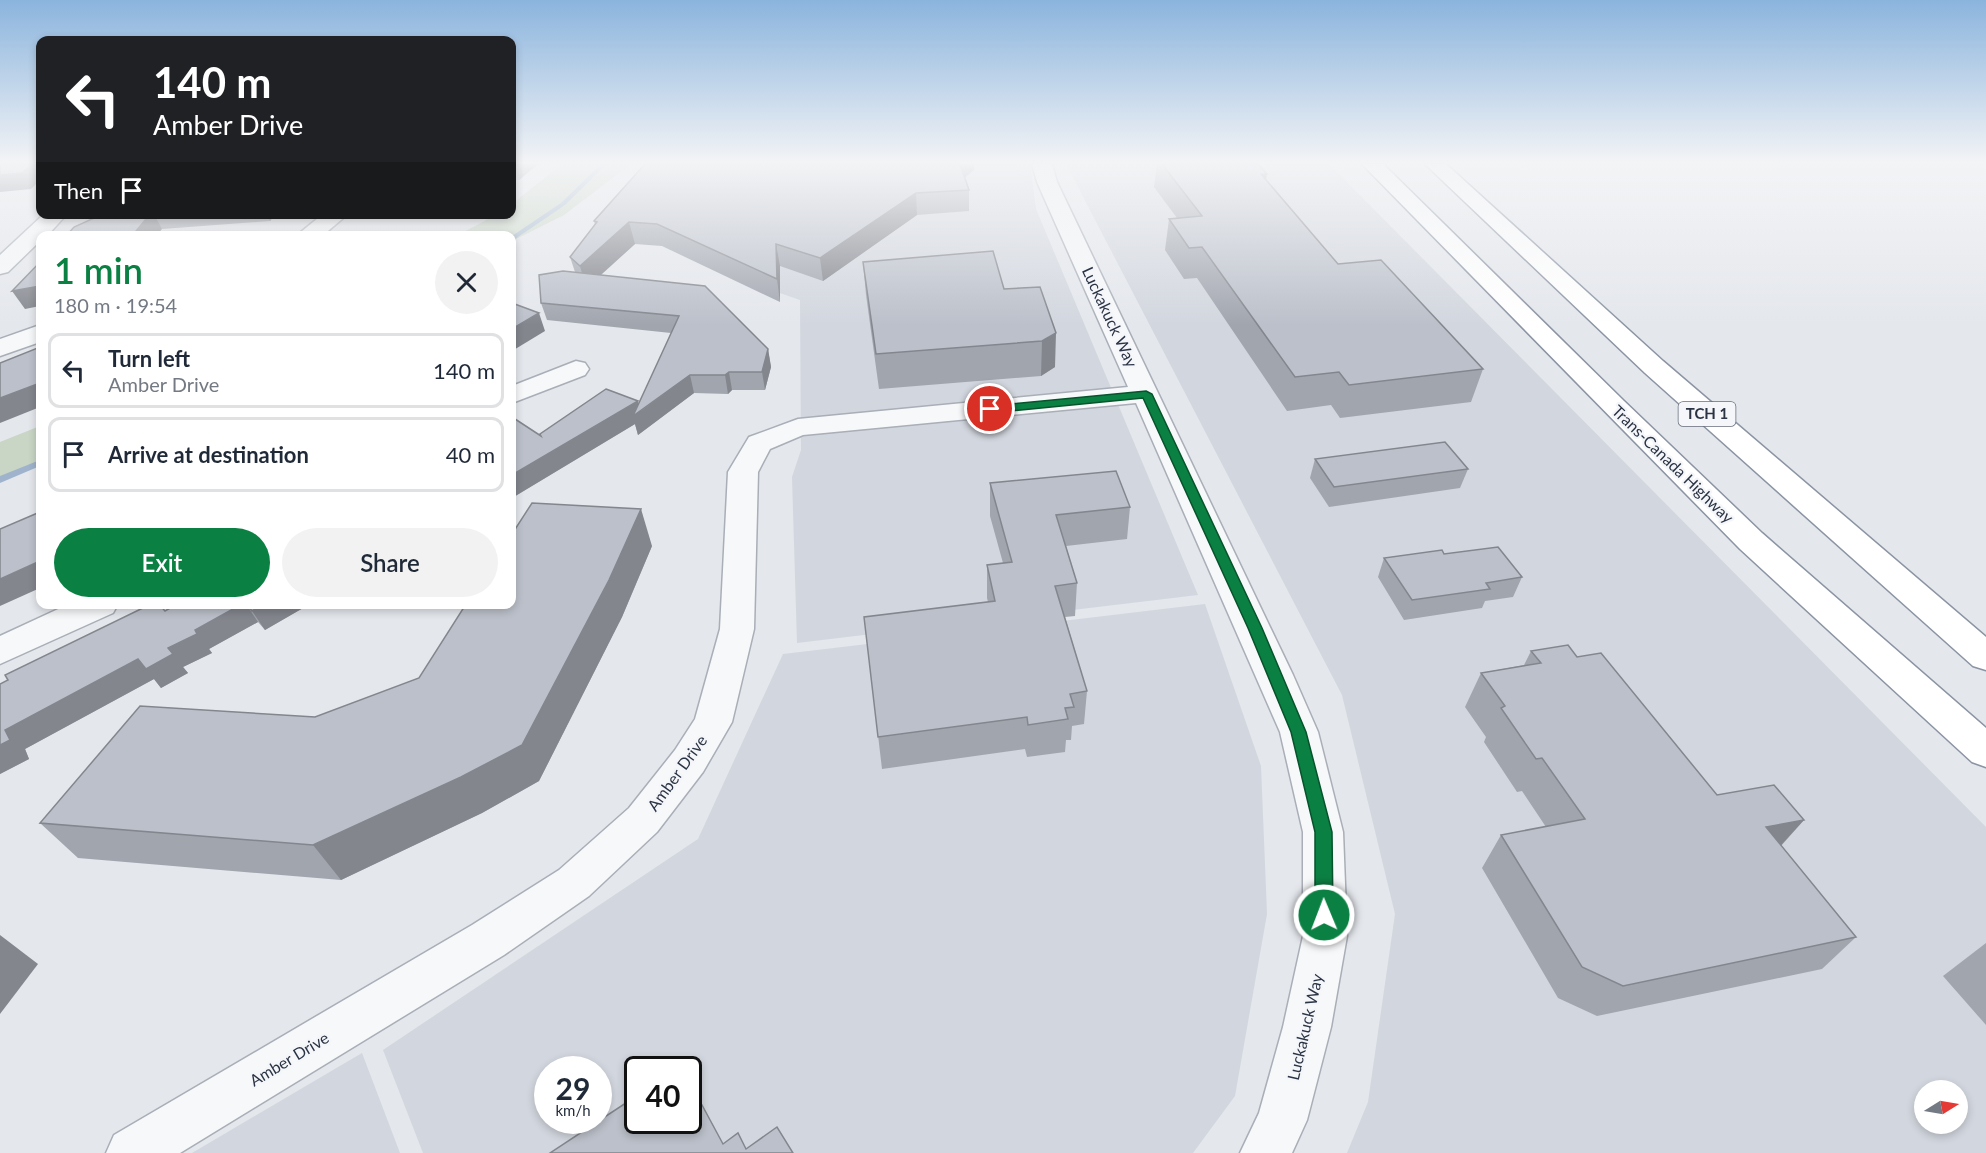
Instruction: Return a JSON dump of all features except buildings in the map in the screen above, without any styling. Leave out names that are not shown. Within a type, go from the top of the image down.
[{"type":"highway","name":"Trans-Canada Highway","points":[[1425,218],[1605,399],[1742,532],[1986,752]]},
{"type":"highway","name":"TCH 1","points":[[1493,218],[1654,367],[1986,657]]},
{"type":"street","name":"Luckakuck Way","points":[[1064,218],[1255,628],[1299,732],[1323,832],[1324,936],[1309,1019],[1293,1079],[1282,1120],[1266,1153]]},
{"type":"street","points":[[39,231],[52,219]]},
{"type":"street","points":[[314,231],[331,219]]},
{"type":"street","points":[[0,267],[36,234]]},
{"type":"street","points":[[0,348],[36,334]]},
{"type":"street","points":[[516,392],[576,369]]},
{"type":"street","name":"Amber Drive","points":[[132,1153],[488,940],[574,882],[643,820],[689,761],[713,722],[736,628],[742,472],[759,443],[798,427],[1146,394]]},
{"type":"street","points":[[0,651],[90,609]]},
{"type":"shaded area","points":[[824,218],[1040,218],[1198,595],[797,643],[792,477],[801,450],[800,300],[737,278]]},
{"type":"shaded area","points":[[1094,218],[1382,218],[1986,827],[1986,1153],[1347,1153],[1368,1102],[1395,914],[1342,695]]},
{"type":"shaded area","points":[[1205,604],[1261,766],[1267,914],[1235,1096],[1193,1153],[423,1153],[383,1050],[698,839],[783,654]]},
{"type":"shaded area","points":[[362,1053],[400,1153],[192,1153]]},
{"type":"green space","points":[[558,218],[516,239],[516,231],[466,231],[488,219]]},
{"type":"green space","points":[[36,428],[36,465],[0,479],[0,442]]},
{"type":"waterway","points":[[516,236],[543,218]]},
{"type":"waterway","points":[[0,480],[36,465]]},
{"type":"route","points":[[990,409],[1146,394],[1255,628],[1299,732],[1323,832],[1324,915]]}]
